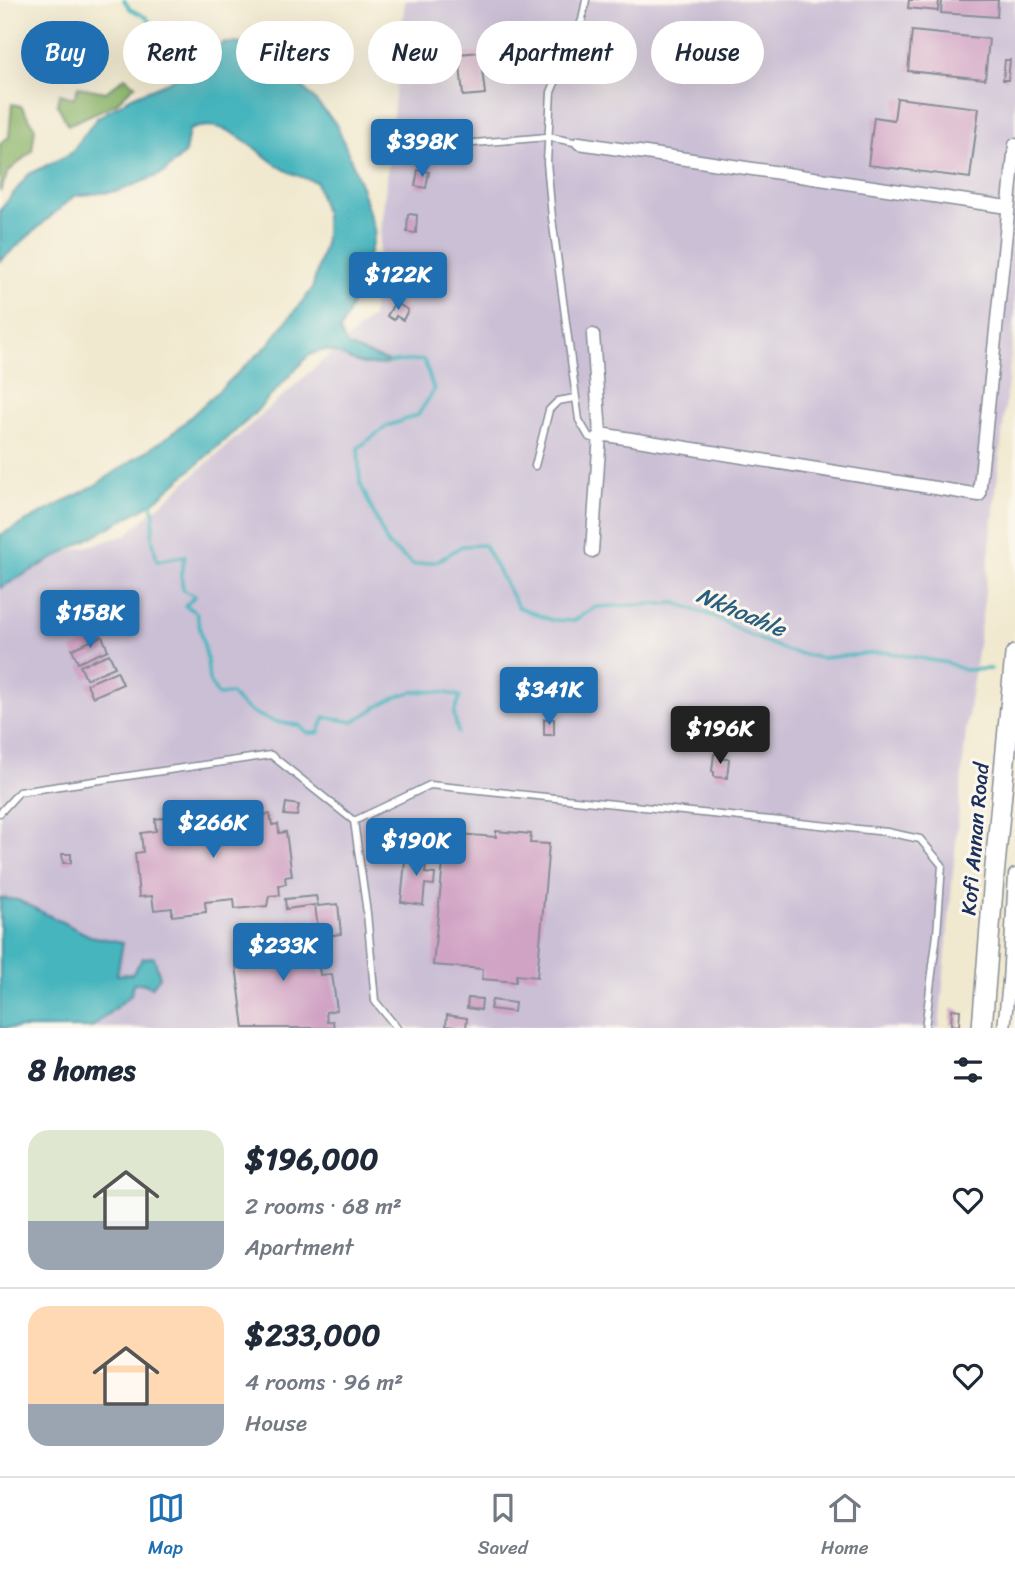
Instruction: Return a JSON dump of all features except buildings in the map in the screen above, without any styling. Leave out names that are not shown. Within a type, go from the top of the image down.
[{"type":"main road","name":"Kofi Annan Road","points":[[982,1028],[1008,804],[1015,655]]},
{"type":"street","points":[[579,143],[1007,207]]},
{"type":"street","points":[[600,437],[979,495],[1015,145]]},
{"type":"street","points":[[592,551],[600,437],[593,335]]},
{"type":"street","points":[[1008,1024],[1012,984],[1014,884]]},
{"type":"lane","points":[[586,0],[582,20],[551,92],[547,162],[579,420],[589,437],[600,437]]},
{"type":"lane","points":[[474,143],[548,137],[579,143]]},
{"type":"lane","points":[[534,466],[549,410],[558,401],[575,398]]},
{"type":"lane","points":[[0,813],[19,792],[271,755],[354,821],[367,913],[375,1001],[397,1028]]},
{"type":"lane","points":[[354,821],[430,785],[726,814],[887,832],[920,839],[943,865],[925,1028]]},
{"type":"shaded area","points":[[405,0],[1015,0],[1015,318],[984,601],[966,731],[939,1028],[0,1028],[0,588],[65,553],[126,535],[372,317],[396,84],[462,84],[462,21],[403,21]]},
{"type":"green space","points":[[123,79],[123,84],[135,85],[115,104],[68,125],[57,104],[60,94],[74,98],[78,87],[106,92]]},
{"type":"green space","points":[[12,104],[21,106],[35,128],[32,151],[8,172],[0,192],[0,143],[9,137]]},
{"type":"water","points":[[236,43],[236,84],[300,84],[337,125],[359,180],[375,232],[363,279],[340,331],[347,346],[392,363],[363,364],[329,351],[308,356],[250,418],[153,503],[0,588],[0,535],[94,486],[172,434],[266,347],[312,289],[325,243],[325,215],[316,182],[284,169],[238,136],[215,127],[189,130],[185,153],[164,173],[119,191],[74,196],[0,261],[0,210],[29,174],[70,154],[97,118],[132,97],[163,84],[222,84],[222,44]]},
{"type":"water","points":[[0,898],[18,900],[90,936],[123,942],[117,975],[132,974],[143,958],[154,957],[160,977],[152,987],[142,983],[133,984],[131,995],[91,1028],[0,1028]]},
{"type":"waterway","points":[[124,0],[130,9],[149,21]]},
{"type":"waterway","name":"Nkhoahle","points":[[390,362],[424,360],[434,390],[418,415],[387,426],[358,448],[360,483],[388,545],[414,565],[438,561],[462,546],[484,545],[518,607],[551,620],[573,621],[596,607],[676,603],[713,616],[788,651],[821,658],[885,652],[948,663],[964,670],[991,669]]},
{"type":"waterway","points":[[151,499],[154,514],[152,536],[157,561],[185,556],[181,573],[183,590],[195,596],[185,606],[196,612],[207,659],[209,681],[218,695],[231,694],[244,707],[261,717],[299,725],[307,733],[318,733],[325,717],[353,722],[404,694],[428,691],[443,693],[460,696],[454,714],[458,733]]}]
